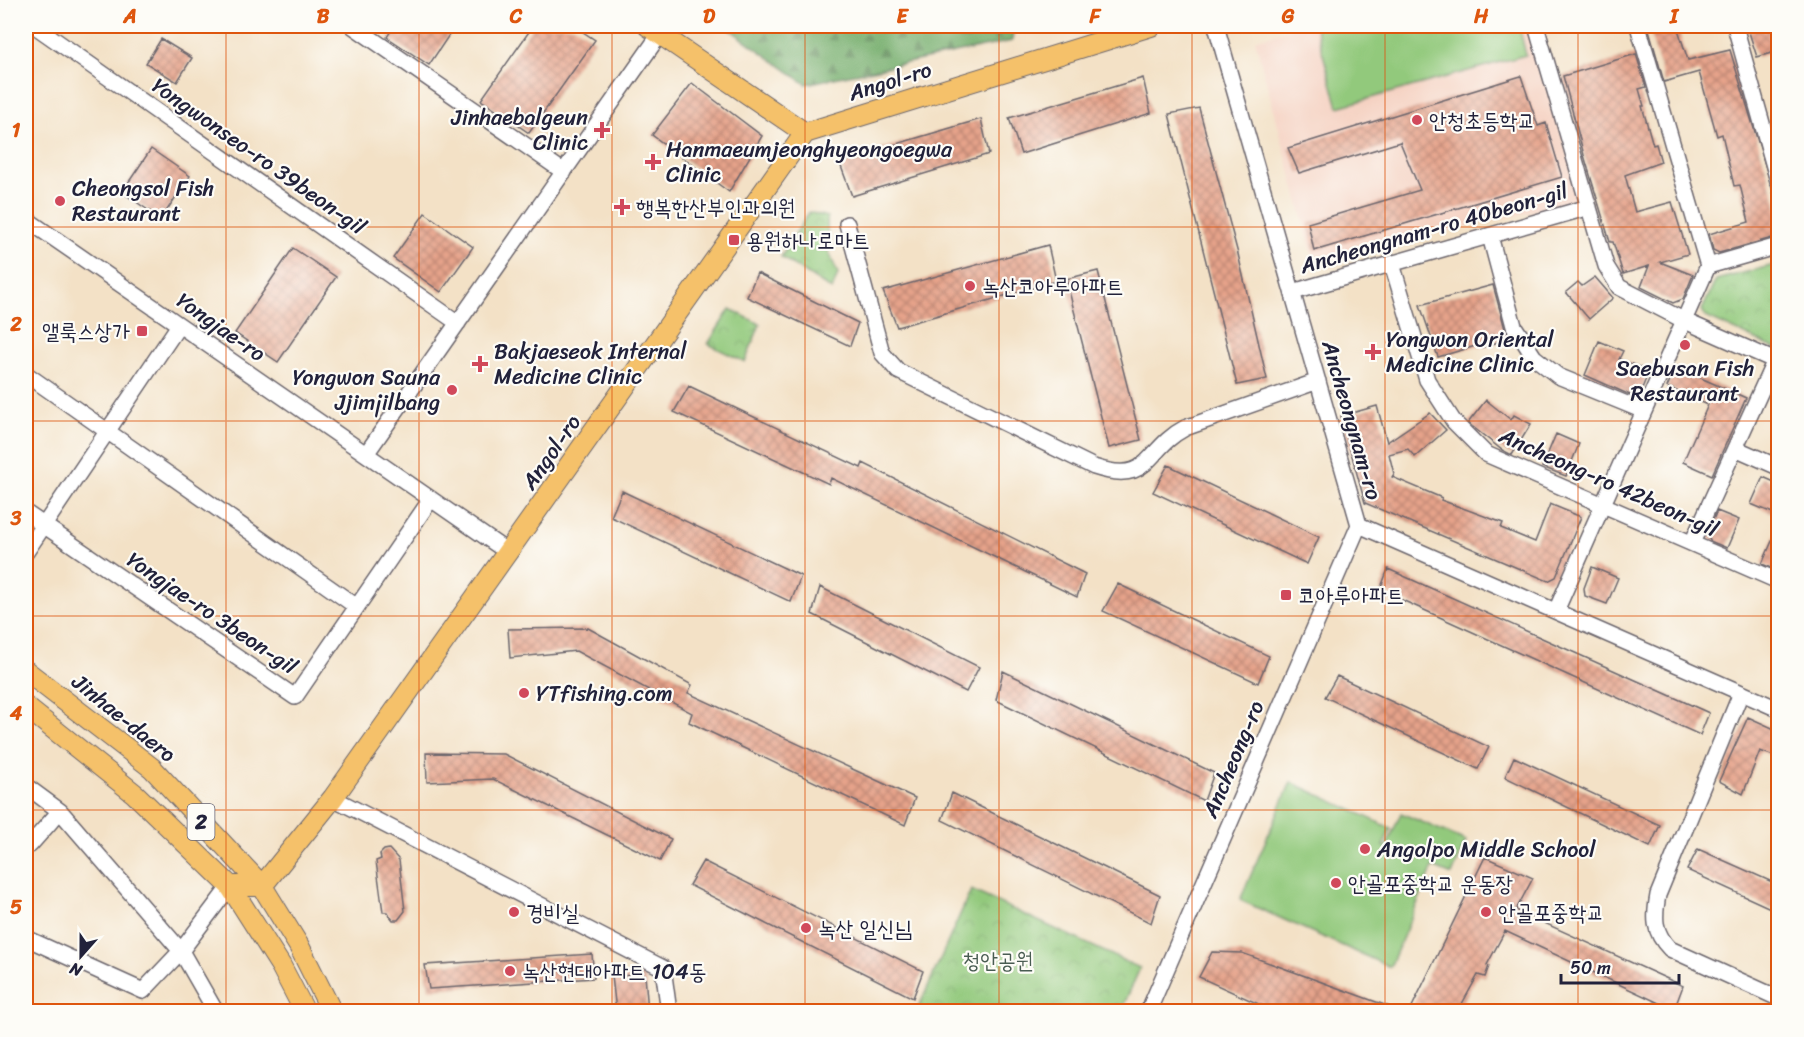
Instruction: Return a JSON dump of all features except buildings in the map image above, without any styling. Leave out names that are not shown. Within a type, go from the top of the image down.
[{"type":"main road","name":"Angol-ro","points":[[262,886],[333,798],[805,133],[1151,26]]},
{"type":"main road","points":[[654,30],[805,133]]},
{"type":"main road","name":"Jinhae-daero","points":[[26,671],[152,768],[262,886],[300,946],[332,1011]]},
{"type":"main road","name":"2","points":[[26,706],[135,794],[230,886],[305,1011]]},
{"type":"main road","points":[[230,886],[262,886]]},
{"type":"street","name":"Yongwonseo-ro 39beon-gil","points":[[35,26],[458,323]]},
{"type":"street","points":[[353,26],[564,172]]},
{"type":"street","name":"Ancheongnam-ro","points":[[1216,26],[1359,525],[1779,709]]},
{"type":"street","points":[[1536,26],[1606,266],[1619,287],[1685,321],[1777,361],[1692,543]]},
{"type":"street","points":[[1556,611],[1602,502],[1708,266],[1638,26]]},
{"type":"street","points":[[1735,26],[1779,181]]},
{"type":"street","points":[[366,454],[564,172],[654,30]]},
{"type":"street","name":"Ancheongnam-ro 40beon-gil","points":[[1293,292],[1588,207]]},
{"type":"street","name":"Yongjae-ro","points":[[26,219],[509,553]]},
{"type":"street","points":[[847,224],[882,353],[898,371],[1094,467],[1114,474],[1138,470],[1156,454],[1170,436],[1185,428],[1318,381]]},
{"type":"street","points":[[1490,236],[1514,326],[1534,357],[1558,376],[1644,411]]},
{"type":"street","points":[[1708,266],[1779,246]]},
{"type":"street","name":"Ancheong-ro 42beon-gil","points":[[1392,264],[1427,380],[1454,422],[1485,454],[1602,502],[1779,581]]},
{"type":"street","points":[[26,552],[179,325]]},
{"type":"street","points":[[26,374],[357,607]]},
{"type":"street","points":[[1735,448],[1779,467]]},
{"type":"street","name":"Yongjae-ro 3beon-gil","points":[[43,526],[295,697],[431,499]]},
{"type":"street","points":[[26,513],[43,526]]},
{"type":"street","name":"Ancheong-ro","points":[[1148,1011],[1359,525]]},
{"type":"street","points":[[1741,693],[1658,895],[1654,916],[1658,937],[1670,950],[1779,998]]},
{"type":"street","points":[[26,786],[60,811],[181,951],[216,1011]]},
{"type":"street","points":[[333,798],[663,968],[669,1011]]},
{"type":"street","points":[[26,843],[30,846],[60,811]]},
{"type":"street","points":[[26,938],[143,991],[181,951],[230,886]]},
{"type":"shaded area","name":"안청초등학교","points":[[1298,26],[1530,26],[1582,201],[1314,260],[1255,40]]},
{"type":"green space","points":[[725,26],[1014,26],[1012,41],[806,84]]},
{"type":"green space","points":[[1315,26],[1519,26],[1526,55],[1338,107]]},
{"type":"green space","points":[[809,212],[827,217],[828,250],[838,274],[832,290],[781,257]]},
{"type":"green space","points":[[1778,264],[1778,350],[1706,317],[1702,310],[1716,280]]},
{"type":"green space","points":[[730,309],[760,324],[745,362],[708,344]]},
{"type":"green space","name":"안골포중학교 운동장","points":[[1291,782],[1391,828],[1383,846],[1386,847],[1401,813],[1466,841],[1452,875],[1433,867],[1390,967],[1240,900]]},
{"type":"green space","name":"청안공원","points":[[971,890],[1140,968],[1121,1011],[917,1011]]},
{"type":"place","name":"안청초등학교","points":[[1417,120]]},
{"type":"place","name":"Jinhaebalgeun Clinic","points":[[602,130]]},
{"type":"place","name":"Hanmaeumjeonghyeongoegwa Clinic","points":[[653,162]]},
{"type":"place","name":"Cheongsol Fish Restaurant","points":[[60,201]]},
{"type":"place","name":"행복한산부인과의원","points":[[622,207]]},
{"type":"place","name":"용원하나로마트","points":[[734,240]]},
{"type":"place","name":"녹산코아루아파트","points":[[970,286]]},
{"type":"place","name":"앨룩스상가","points":[[142,331]]},
{"type":"place","name":"Saebusan Fish Restaurant","points":[[1685,345]]},
{"type":"place","name":"Yongwon Oriental Medicine Clinic","points":[[1373,352]]},
{"type":"place","name":"Bakjaeseok Internal Medicine Clinic","points":[[480,364]]},
{"type":"place","name":"Yongwon Sauna Jjimjilbang","points":[[452,390]]},
{"type":"place","name":"코아루아파트","points":[[1286,595]]},
{"type":"place","name":"YTfishing.com","points":[[524,693]]},
{"type":"place","name":"Angolpo Middle School","points":[[1365,849]]},
{"type":"place","name":"안골포중학교 운동장","points":[[1336,883]]},
{"type":"place","name":"경비실","points":[[514,912]]},
{"type":"place","name":"안골포중학교","points":[[1486,912]]},
{"type":"place","name":"녹산 일신님","points":[[806,928]]},
{"type":"place","name":"녹산현대아파트 104동","points":[[510,971]]}]
